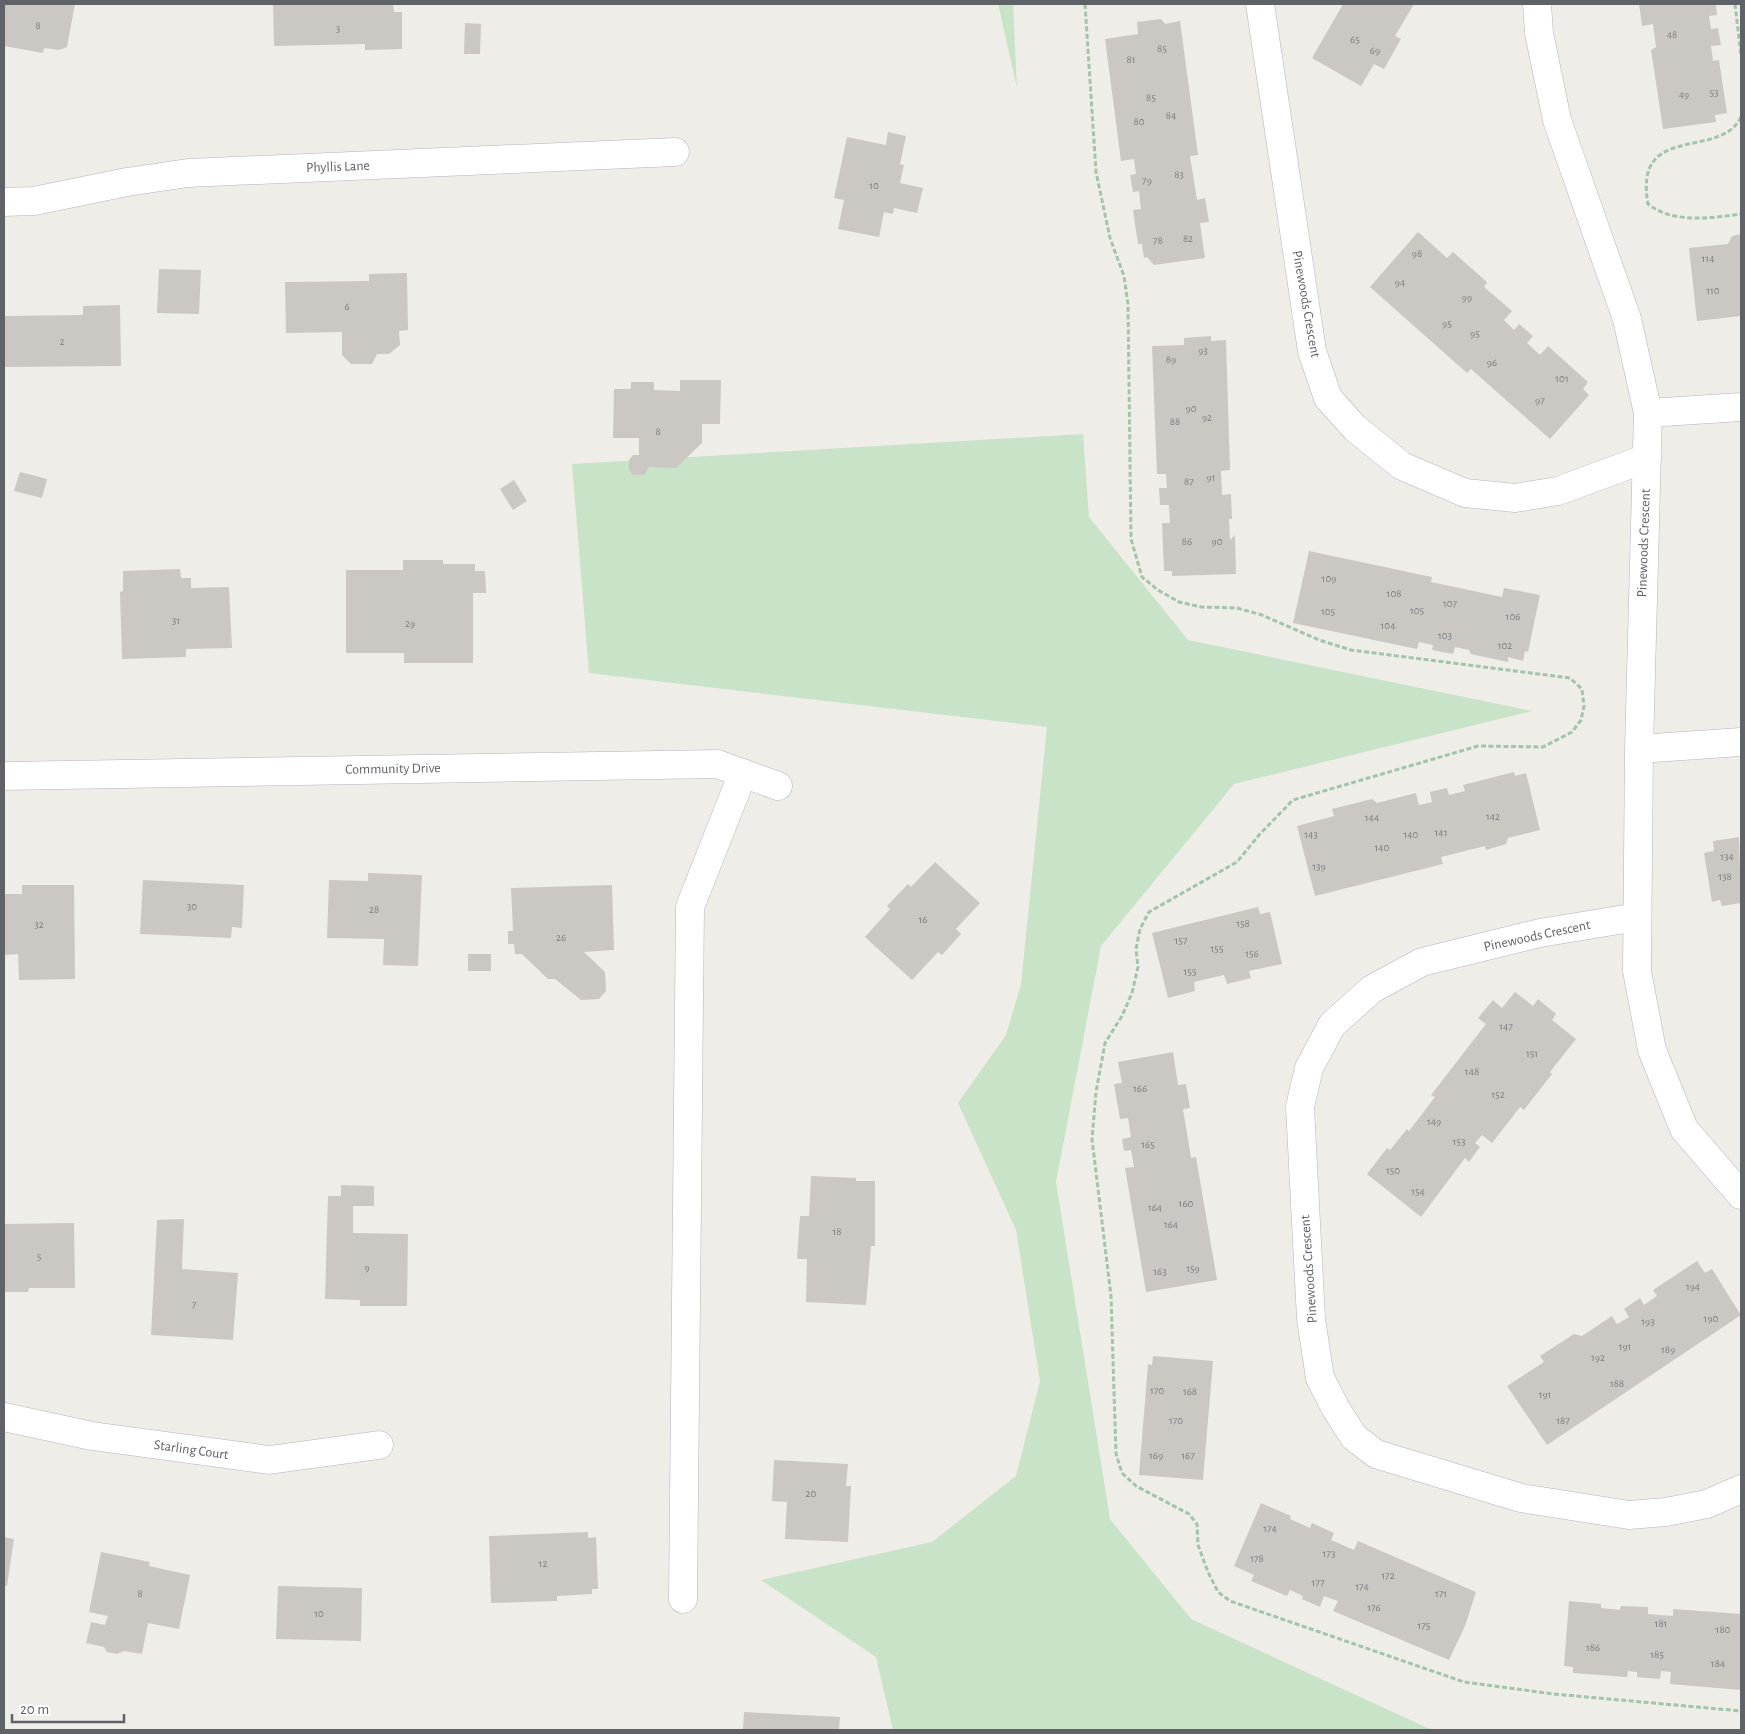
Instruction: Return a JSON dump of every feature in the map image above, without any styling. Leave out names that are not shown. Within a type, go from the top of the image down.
[{"type":"street","name":"Pinewoods Crescent","points":[[1260,4],[1312,351],[1328,398],[1355,428],[1402,466],[1465,493],[1515,498],[1558,490],[1647,458]]},
{"type":"street","name":"Pinewoods Crescent","points":[[1537,4],[1539,33],[1556,120],[1627,319],[1648,412],[1639,748],[1637,971],[1652,1050],[1684,1129],[1741,1195]]},
{"type":"street","name":"Phyllis Lane","points":[[4,202],[34,201],[127,182],[188,173],[675,152]]},
{"type":"street","points":[[1648,412],[1741,407]]},
{"type":"street","points":[[1639,748],[1741,742]]},
{"type":"street","name":"Community Drive","points":[[4,776],[717,764],[778,786]]},
{"type":"street","points":[[683,1599],[690,908],[743,774]]},
{"type":"street","name":"Pinewoods Crescent","points":[[1638,917],[1540,932],[1422,962],[1372,989],[1332,1025],[1309,1068],[1300,1107],[1311,1319],[1320,1378],[1336,1409],[1354,1437],[1376,1454],[1521,1498],[1629,1515],[1666,1512],[1707,1504],[1741,1489]]},
{"type":"street","name":"Starling Court","points":[[4,1416],[92,1436],[269,1460],[379,1445]]},
{"type":"path","points":[[1086,4],[1096,172],[1110,238],[1124,276],[1128,304],[1131,539],[1142,577],[1158,590],[1179,602],[1201,607],[1237,608],[1262,615],[1319,640],[1351,650],[1570,678],[1582,689],[1584,706],[1581,720],[1572,732],[1543,747],[1512,745],[1478,746],[1293,800],[1258,834],[1238,862],[1150,912],[1140,929],[1136,949],[1138,968],[1132,993],[1122,1016],[1104,1043],[1096,1092],[1092,1140],[1112,1296],[1114,1421],[1116,1454],[1122,1473],[1136,1486],[1189,1514],[1197,1524],[1198,1546],[1208,1572],[1218,1592],[1230,1600],[1464,1682],[1554,1694],[1741,1711]]},
{"type":"path","points":[[1735,4],[1741,55]]},
{"type":"path","points":[[1741,117],[1737,126],[1722,134],[1658,155],[1649,168],[1645,186],[1648,204],[1659,212],[1677,216],[1716,217],[1741,214]]},
{"type":"green space","points":[[998,4],[1013,4],[1017,88]]},
{"type":"green space","points":[[1083,434],[1089,517],[1188,640],[1532,711],[1234,784],[1101,946],[1056,1182],[1110,1519],[1191,1619],[1432,1730],[893,1730],[876,1657],[761,1580],[932,1542],[1016,1476],[1040,1381],[1016,1230],[958,1103],[1006,1035],[1021,984],[1047,727],[589,673],[572,464]]},
{"type":"building","points":[[4,4],[75,4],[67,47],[59,50],[44,48],[43,53],[4,46]]},
{"type":"building","points":[[273,4],[393,4],[394,12],[402,12],[402,49],[365,50],[365,44],[274,46]]},
{"type":"building","points":[[1343,4],[1414,4],[1395,36],[1401,39],[1384,69],[1374,64],[1361,86],[1312,58]]},
{"type":"building","points":[[1639,4],[1716,4],[1717,15],[1709,16],[1711,29],[1718,28],[1721,45],[1711,46],[1713,61],[1719,60],[1727,113],[1715,115],[1716,122],[1663,129],[1651,50],[1656,47],[1653,24],[1642,26]]},
{"type":"building","points":[[1161,19],[1165,24],[1180,21],[1198,155],[1190,156],[1197,200],[1205,198],[1209,222],[1200,223],[1205,258],[1154,265],[1147,257],[1144,258],[1142,244],[1138,244],[1133,210],[1141,209],[1139,191],[1133,192],[1130,175],[1136,174],[1134,159],[1121,161],[1105,39],[1138,34],[1137,22]]},
{"type":"building","points":[[465,23],[481,24],[480,54],[464,54]]},
{"type":"building","points":[[888,132],[906,136],[900,164],[904,165],[900,183],[923,188],[917,213],[894,208],[893,214],[884,212],[879,237],[838,229],[844,200],[834,198],[847,137],[886,145]]},
{"type":"building","points":[[1418,232],[1447,258],[1453,252],[1487,282],[1484,287],[1512,311],[1504,320],[1514,330],[1519,324],[1533,336],[1527,343],[1540,355],[1548,346],[1588,382],[1583,389],[1589,395],[1550,439],[1471,369],[1467,373],[1370,287]]},
{"type":"building","points":[[1741,234],[1741,316],[1697,321],[1689,248],[1728,244],[1732,236]]},
{"type":"building","points":[[159,269],[201,270],[199,314],[157,313]]},
{"type":"building","points":[[407,273],[408,330],[399,331],[400,345],[389,354],[377,354],[372,364],[351,364],[342,355],[342,332],[286,333],[285,282],[369,281],[369,274]]},
{"type":"building","points":[[120,305],[121,366],[4,367],[4,316],[83,315],[83,306]]},
{"type":"building","points":[[1211,336],[1211,341],[1226,340],[1230,470],[1221,471],[1222,495],[1231,494],[1232,519],[1229,519],[1230,540],[1235,535],[1236,574],[1172,576],[1172,571],[1164,571],[1162,523],[1170,523],[1169,505],[1160,505],[1159,488],[1167,488],[1166,474],[1157,474],[1152,346],[1184,345],[1184,338]]},
{"type":"building","points":[[680,380],[721,380],[720,424],[702,424],[702,443],[676,468],[649,467],[644,475],[633,475],[629,470],[629,460],[633,455],[639,455],[639,438],[613,438],[614,389],[631,389],[631,382],[654,382],[654,390],[680,391]]},
{"type":"building","points":[[20,472],[47,479],[42,498],[14,491]]},
{"type":"building","points":[[514,480],[527,501],[513,510],[500,489]]},
{"type":"building","points":[[1309,551],[1432,577],[1431,582],[1502,597],[1504,588],[1540,595],[1528,652],[1525,651],[1523,661],[1508,657],[1508,662],[1471,654],[1469,650],[1455,647],[1453,654],[1432,650],[1433,645],[1419,642],[1417,649],[1293,623]]},
{"type":"building","points":[[403,560],[443,560],[443,564],[475,564],[475,571],[485,571],[486,593],[473,593],[473,663],[404,663],[404,653],[346,653],[346,570],[403,570]]},
{"type":"building","points":[[180,569],[181,578],[191,578],[191,588],[229,587],[232,648],[186,649],[186,657],[122,659],[120,592],[123,591],[123,571]]},
{"type":"building","points":[[1514,772],[1515,776],[1526,773],[1540,830],[1508,838],[1506,844],[1486,850],[1485,846],[1441,857],[1443,864],[1315,896],[1297,826],[1334,816],[1332,809],[1372,799],[1377,803],[1416,793],[1419,805],[1432,802],[1430,792],[1447,788],[1449,795],[1465,791],[1463,785]]},
{"type":"building","points":[[1739,837],[1741,903],[1722,906],[1720,900],[1712,902],[1704,853],[1714,851],[1713,841]]},
{"type":"building","points":[[935,862],[980,903],[956,929],[961,934],[942,955],[938,952],[912,980],[865,937],[890,909],[887,906],[908,884],[911,887]]},
{"type":"building","points":[[368,873],[422,875],[418,966],[383,965],[384,939],[327,938],[329,880],[368,881]]},
{"type":"building","points":[[143,880],[244,885],[242,928],[232,927],[231,938],[140,934]]},
{"type":"building","points":[[22,885],[74,885],[75,979],[19,980],[18,954],[4,955],[4,894],[22,894]]},
{"type":"building","points":[[612,885],[614,950],[584,952],[605,972],[606,991],[599,999],[581,1000],[555,979],[548,979],[522,954],[515,954],[514,944],[508,944],[508,931],[513,931],[511,888]]},
{"type":"building","points":[[1258,907],[1260,914],[1270,912],[1282,964],[1249,971],[1251,978],[1227,984],[1224,975],[1194,982],[1195,991],[1168,998],[1152,933]]},
{"type":"building","points":[[468,954],[491,954],[491,971],[468,971]]},
{"type":"building","points":[[1515,992],[1533,1006],[1538,999],[1556,1014],[1552,1020],[1576,1039],[1524,1110],[1520,1107],[1492,1143],[1482,1135],[1475,1143],[1480,1147],[1469,1162],[1465,1158],[1421,1217],[1367,1174],[1387,1148],[1390,1150],[1407,1129],[1409,1131],[1435,1097],[1431,1095],[1486,1024],[1478,1018],[1493,1000],[1502,1008]]},
{"type":"building","points":[[1173,1052],[1178,1085],[1186,1084],[1190,1108],[1183,1109],[1191,1158],[1196,1157],[1217,1280],[1146,1292],[1125,1168],[1134,1167],[1131,1150],[1124,1151],[1122,1139],[1131,1137],[1128,1118],[1120,1119],[1114,1084],[1122,1083],[1118,1062]]},
{"type":"building","points":[[811,1176],[856,1178],[856,1181],[875,1181],[875,1246],[871,1246],[866,1305],[806,1302],[807,1259],[797,1259],[800,1216],[809,1216]]},
{"type":"building","points":[[341,1185],[374,1186],[374,1206],[353,1206],[353,1233],[408,1234],[407,1306],[360,1306],[360,1300],[325,1299],[328,1196],[341,1196]]},
{"type":"building","points":[[184,1219],[182,1269],[238,1273],[233,1340],[151,1335],[157,1220]]},
{"type":"building","points":[[74,1223],[75,1288],[29,1288],[28,1292],[4,1292],[4,1224]]},
{"type":"building","points":[[1697,1261],[1705,1273],[1712,1269],[1741,1315],[1547,1445],[1507,1386],[1544,1362],[1540,1356],[1574,1334],[1582,1336],[1612,1316],[1617,1324],[1629,1317],[1624,1309],[1640,1298],[1644,1305],[1657,1296],[1653,1290]]},
{"type":"building","points":[[1153,1356],[1213,1361],[1203,1480],[1139,1475],[1148,1364],[1152,1365]]},
{"type":"building","points":[[774,1460],[848,1464],[846,1486],[851,1486],[848,1542],[785,1539],[787,1502],[772,1501]]},
{"type":"building","points":[[1261,1503],[1291,1516],[1290,1519],[1310,1528],[1312,1523],[1334,1533],[1331,1540],[1354,1550],[1358,1541],[1476,1592],[1465,1626],[1449,1660],[1333,1611],[1338,1601],[1324,1596],[1320,1607],[1302,1599],[1303,1596],[1290,1590],[1287,1596],[1251,1581],[1254,1575],[1234,1566]]},
{"type":"building","points":[[588,1532],[588,1538],[596,1537],[598,1589],[592,1589],[592,1594],[557,1596],[557,1601],[491,1603],[489,1536]]},
{"type":"building","points":[[4,1537],[14,1539],[7,1586],[4,1586]]},
{"type":"building","points":[[101,1552],[150,1562],[149,1566],[190,1575],[179,1629],[148,1623],[142,1654],[124,1651],[117,1654],[107,1652],[104,1647],[86,1643],[91,1622],[105,1625],[108,1616],[89,1612]]},
{"type":"building","points":[[278,1586],[362,1588],[361,1641],[276,1639]]},
{"type":"building","points":[[1569,1601],[1601,1604],[1601,1608],[1620,1610],[1621,1606],[1648,1607],[1648,1614],[1673,1616],[1673,1609],[1741,1614],[1741,1690],[1670,1684],[1671,1672],[1661,1671],[1660,1679],[1637,1677],[1637,1672],[1628,1671],[1627,1677],[1573,1673],[1573,1667],[1564,1666]]},
{"type":"building","points":[[744,1712],[840,1717],[839,1730],[743,1730]]}]
